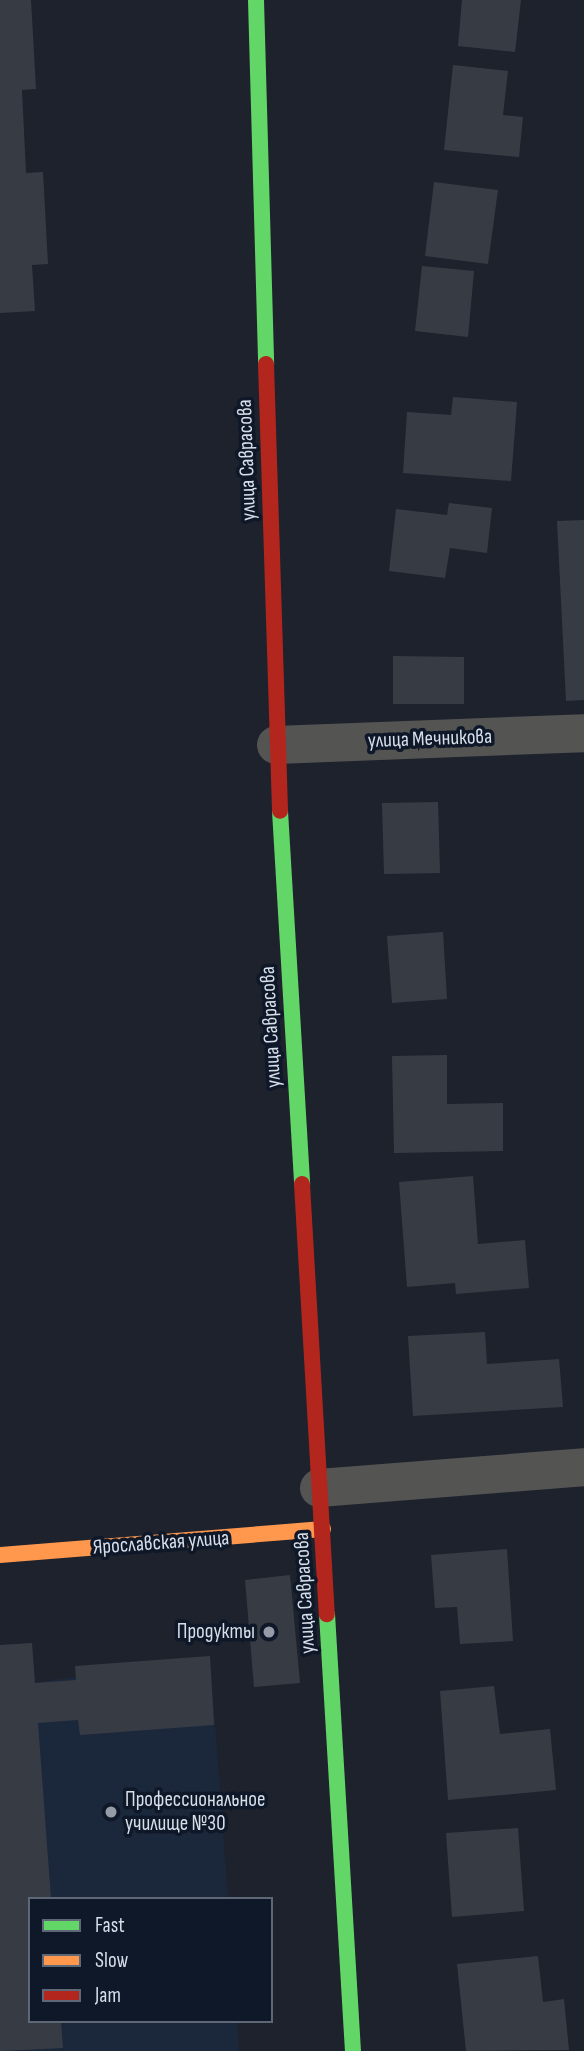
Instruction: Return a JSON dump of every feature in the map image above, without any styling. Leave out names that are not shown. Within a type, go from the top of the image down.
[{"type":"street","name":"улица Саврасова","points":[[256,0],[276,745],[354,2051]]},
{"type":"street","name":"улица Мечникова","points":[[276,745],[584,733]]},
{"type":"street","points":[[319,1488],[584,1467]]},
{"type":"street","name":"Ярославская улица","points":[[0,1555],[323,1529]]},
{"type":"shaded area","name":"Профессиональное училище №30","points":[[32,1643],[35,1683],[210,1656],[228,1897],[28,1897],[28,2023],[237,2023],[239,2051],[0,2051],[0,1645]]},
{"type":"building","points":[[0,0],[31,0],[36,89],[22,90],[26,173],[43,172],[48,264],[32,265],[35,311],[0,313]]},
{"type":"building","points":[[462,0],[521,0],[515,52],[458,46]]},
{"type":"building","points":[[453,65],[508,71],[503,115],[523,117],[519,157],[444,150]]},
{"type":"building","points":[[434,182],[498,190],[488,264],[425,256]]},
{"type":"building","points":[[422,266],[474,271],[468,337],[415,331]]},
{"type":"building","points":[[453,397],[517,402],[511,481],[403,473],[407,412],[451,415]]},
{"type":"building","points":[[449,503],[492,508],[487,553],[450,548],[445,578],[389,571],[396,509],[447,515]]},
{"type":"building","points":[[584,520],[584,700],[566,701],[557,521]]},
{"type":"building","points":[[393,656],[464,657],[464,704],[393,704]]},
{"type":"building","points":[[438,802],[440,873],[384,874],[382,803]]},
{"type":"building","points":[[443,932],[447,999],[392,1003],[387,936]]},
{"type":"building","points":[[447,1055],[447,1104],[503,1103],[503,1151],[394,1153],[392,1056]]},
{"type":"building","points":[[473,1176],[478,1244],[525,1240],[529,1288],[456,1294],[455,1283],[407,1287],[399,1182]]},
{"type":"building","points":[[485,1332],[487,1364],[559,1359],[563,1407],[413,1416],[408,1336]]},
{"type":"building","points":[[507,1549],[513,1641],[460,1644],[457,1607],[435,1608],[431,1555]]},
{"type":"building","points":[[290,1575],[300,1683],[254,1687],[245,1580]]},
{"type":"building","points":[[32,1643],[35,1683],[76,1680],[75,1666],[210,1656],[214,1725],[80,1735],[78,1720],[38,1723],[51,1897],[28,1897],[28,2023],[61,2023],[63,2048],[0,2051],[0,1645]]},
{"type":"building","points":[[494,1686],[500,1734],[550,1729],[556,1790],[448,1800],[440,1691]]},
{"type":"building","points":[[518,1828],[524,1911],[452,1917],[446,1833]]},
{"type":"building","points":[[538,1956],[543,2002],[564,1999],[569,2050],[466,2051],[457,1964]]},
{"type":"traffic: fast","points":[[256,0],[266,364]]},
{"type":"traffic: fast","points":[[280,811],[302,1184]]},
{"type":"traffic: fast","points":[[327,1614],[353,2051]]},
{"type":"traffic: slow","points":[[0,1555],[323,1529]]},
{"type":"traffic: jam","points":[[266,364],[280,811]]},
{"type":"traffic: jam","points":[[302,1184],[327,1614]]},
{"type":"place","name":"Продукты","points":[[269,1632]]},
{"type":"place","name":"Профессиональное училище №30","points":[[111,1812]]}]
